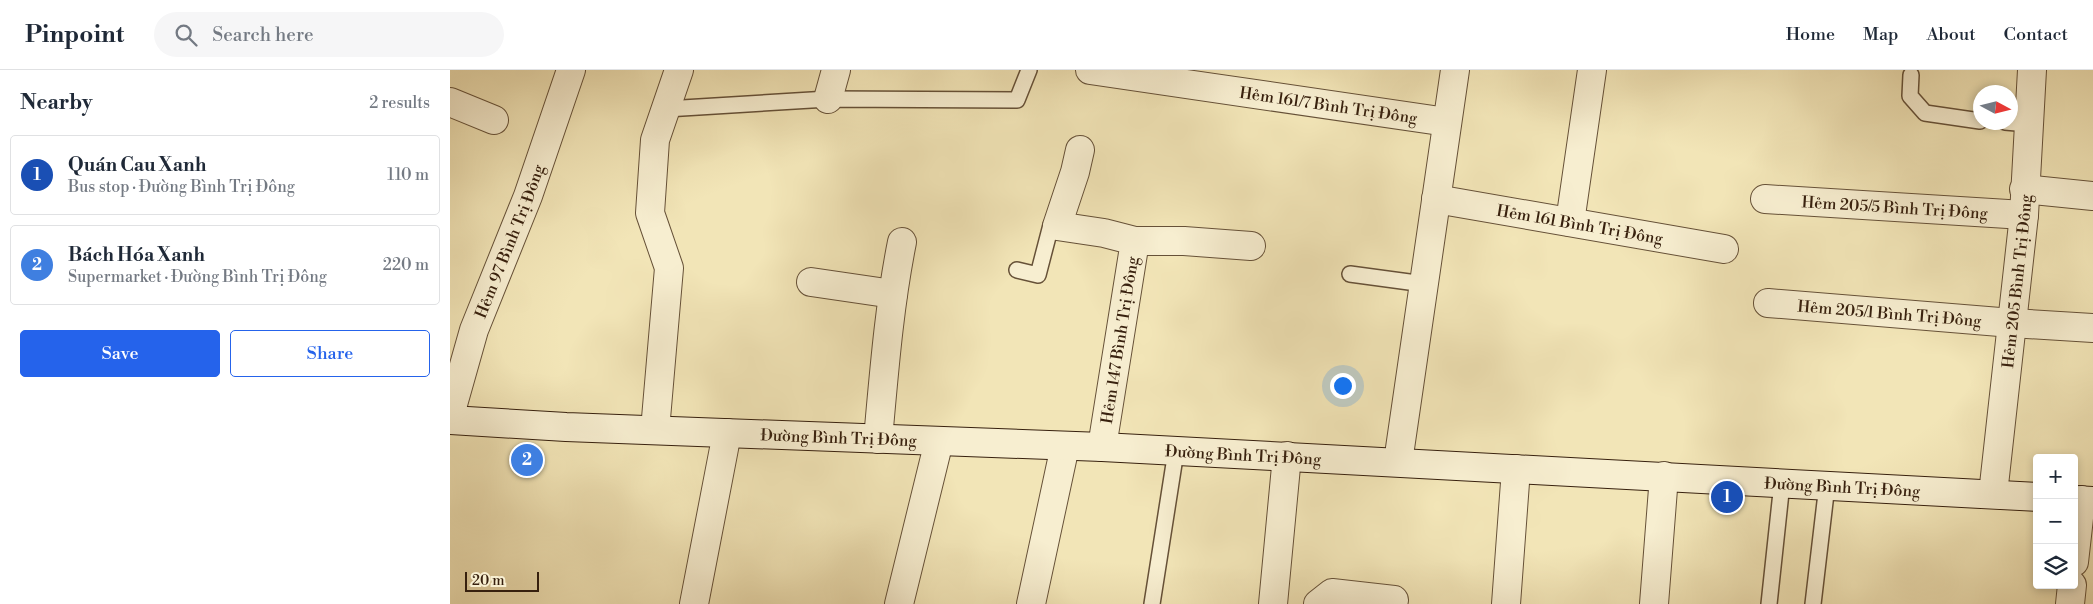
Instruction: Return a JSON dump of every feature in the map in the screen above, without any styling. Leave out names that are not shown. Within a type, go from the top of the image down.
[{"type":"street","name":"Hẻm 97 Bình Trị Đông","points":[[450,415],[474,330],[528,196],[571,70]]},
{"type":"street","points":[[655,430],[669,268],[650,212],[655,140],[680,70]]},
{"type":"street","points":[[828,99],[836,70]]},
{"type":"street","name":"Hẻm 161/7 Bình Trị Đông","points":[[1089,70],[1447,122]]},
{"type":"street","points":[[1398,462],[1455,70]]},
{"type":"street","points":[[1570,222],[1592,70]]},
{"type":"street","name":"Hẻm 205 Bình Trị Đông","points":[[2018,119],[2032,70]]},
{"type":"street","points":[[450,102],[494,120]]},
{"type":"street","name":"Hẻm 205 Bình Trị Đông","points":[[1993,494],[2024,202],[2018,130]]},
{"type":"street","points":[[1058,226],[1080,150]]},
{"type":"street","name":"Hẻm 205/5 Bình Trị Đông","points":[[1765,199],[2024,202],[2093,196]]},
{"type":"street","name":"Hẻm 161 Bình Trị Đông","points":[[1436,199],[1724,249]]},
{"type":"street","name":"Hẻm 147 Bình Trị Đông","points":[[1058,226],[1104,233],[1135,241],[1102,447]]},
{"type":"street","points":[[1135,241],[1184,241],[1251,246]]},
{"type":"street","points":[[878,439],[893,294],[902,242]]},
{"type":"street","points":[[811,282],[893,294]]},
{"type":"street","name":"Hẻm 205/1 Bình Trị Đông","points":[[1768,303],[2093,328]]},
{"type":"street","name":"Đường Bình Trị Đông","points":[[450,420],[727,433],[1102,447],[2033,497]]},
{"type":"street","points":[[694,604],[727,433]]},
{"type":"street","points":[[899,604],[939,441]]},
{"type":"street","points":[[1031,604],[1065,446]]},
{"type":"street","points":[[1278,598],[1287,456]]},
{"type":"street","points":[[1506,604],[1516,468]]},
{"type":"street","points":[[1654,604],[1664,476]]},
{"type":"street","points":[[2077,544],[2083,500]]},
{"type":"street","points":[[2070,604],[2072,589]]},
{"type":"street","points":[[1318,604],[1332,592],[1394,600]]},
{"type":"lane","points":[[666,110],[828,99],[1016,100],[1028,70]]},
{"type":"lane","points":[[1911,75],[1910,96],[1925,113],[1973,120]]},
{"type":"lane","points":[[1017,270],[1038,275],[1052,225],[1058,226]]},
{"type":"lane","points":[[1350,274],[1424,284]]},
{"type":"lane","points":[[1152,604],[1176,451]]},
{"type":"lane","points":[[1769,604],[1782,483]]},
{"type":"lane","points":[[1813,604],[1827,485]]},
{"type":"place","name":"Bách Hóa Xanh","points":[[527,460]]},
{"type":"place","name":"Quán Cau Xanh","points":[[1727,497]]}]
